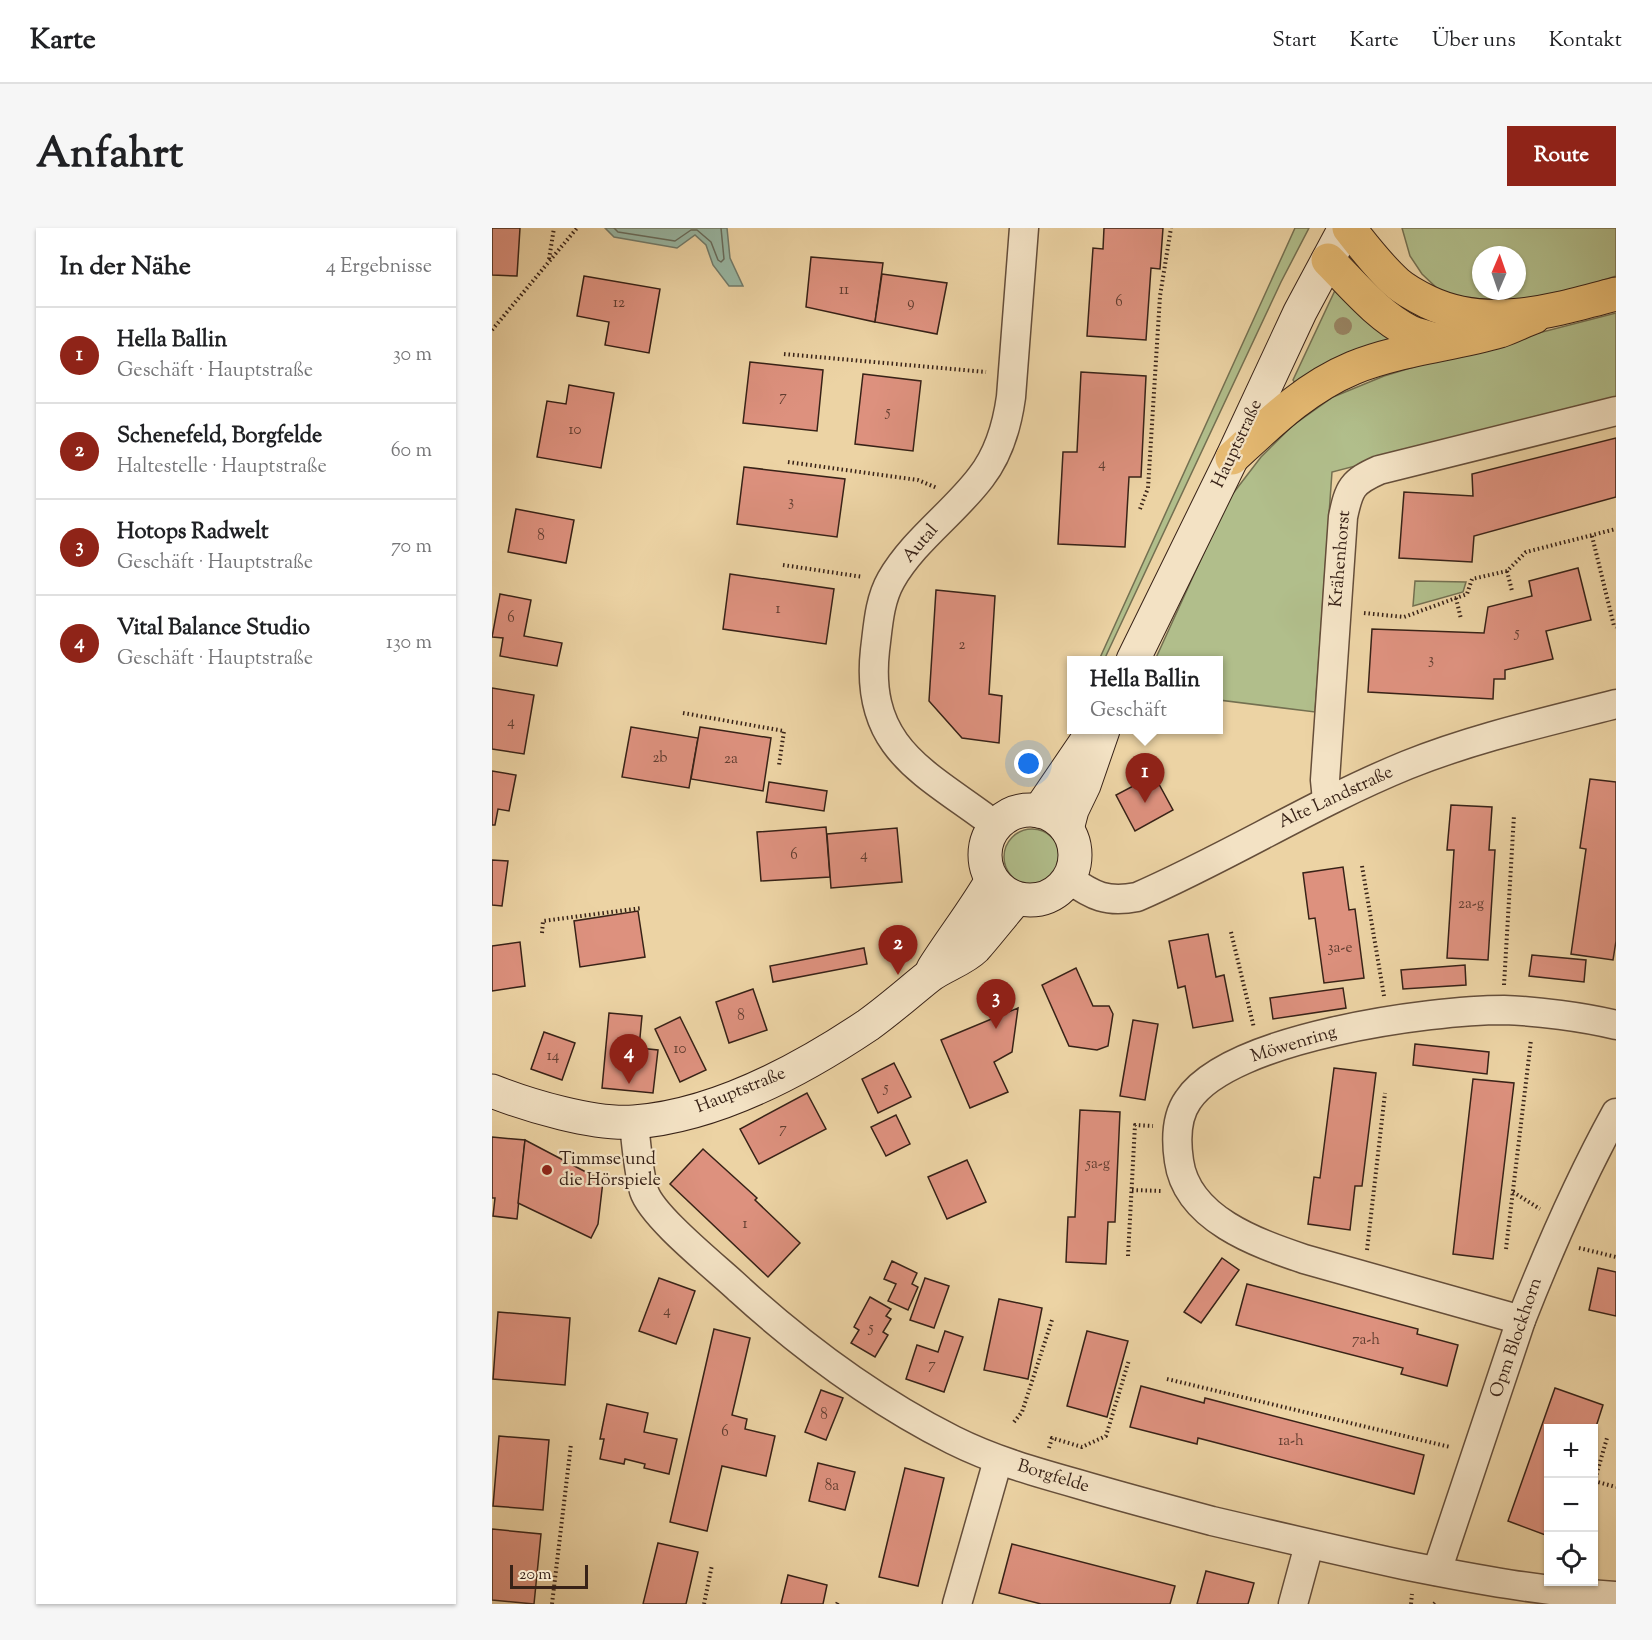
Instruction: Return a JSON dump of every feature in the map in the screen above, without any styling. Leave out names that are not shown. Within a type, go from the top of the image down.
[{"type":"main road","points":[[1347,228],[1398,285],[1440,308],[1469,315],[1497,317],[1545,312],[1616,294]]},
{"type":"main road","name":"Hauptstraße","points":[[1135,656],[1232,458],[1300,312],[1347,228]]},
{"type":"main road","points":[[1328,260],[1386,316],[1409,331],[1427,338],[1448,342]]},
{"type":"main road","points":[[1232,458],[1283,410],[1330,379],[1383,358],[1501,331],[1545,312]]},
{"type":"main road","points":[[1039,811],[1091,734]]},
{"type":"main road","points":[[1067,829],[1101,734]]},
{"type":"main road","points":[[1039,811],[1051,815],[1063,824],[1072,836],[1076,850],[1075,865],[1070,879],[1059,891],[1045,898],[1030,901],[1004,889],[987,868],[985,853],[988,838],[995,825],[1004,817],[1014,812],[1039,811]]},
{"type":"main road","name":"Hauptstraße","points":[[492,1091],[589,1119],[634,1122],[680,1115],[727,1100],[803,1066],[868,1025],[901,1001],[929,976],[973,950],[1004,889]]},
{"type":"street","name":"Autal","points":[[995,825],[906,757],[889,735],[878,710],[873,674],[880,611],[891,581],[910,554],[981,477],[997,450],[1008,421],[1024,228]]},
{"type":"street","name":"Krähenhorst","points":[[1327,800],[1325,780],[1343,517],[1347,495],[1359,478],[1379,470],[1616,411]]},
{"type":"street","name":"Alte Landstraße","points":[[1070,879],[1085,890],[1108,899],[1120,900],[1137,897],[1327,800],[1407,765],[1483,738],[1616,704]]},
{"type":"street","name":"Möwenring","points":[[1521,1320],[1275,1249],[1228,1226],[1203,1207],[1188,1188],[1180,1169],[1177,1147],[1178,1127],[1187,1101],[1208,1079],[1260,1052],[1319,1035],[1388,1021],[1502,1010],[1526,1011],[1616,1025]]},
{"type":"street","name":"Opm Blockhorn","points":[[1437,1571],[1521,1320],[1553,1240],[1590,1159],[1616,1113]]},
{"type":"street","name":"Borgfelde","points":[[634,1122],[636,1149],[645,1193],[660,1216],[782,1328],[872,1394],[915,1420],[998,1460],[1150,1505],[1309,1545],[1545,1590],[1616,1596]]},
{"type":"street","points":[[957,1604],[998,1460]]},
{"type":"street","points":[[1293,1604],[1309,1545]]},
{"type":"path","points":[[549,260],[554,228]]},
{"type":"path","points":[[492,330],[577,228]]},
{"type":"path","points":[[1140,509],[1148,488],[1160,296],[1171,228]]},
{"type":"path","points":[[784,354],[991,372]]},
{"type":"path","points":[[788,462],[918,480],[941,490]]},
{"type":"path","points":[[1336,610],[1404,616],[1467,594],[1472,579],[1507,571],[1526,552],[1616,529]]},
{"type":"path","points":[[1592,536],[1616,627]]},
{"type":"path","points":[[783,565],[866,577]]},
{"type":"path","points":[[1507,571],[1512,591]]},
{"type":"path","points":[[1456,598],[1461,619]]},
{"type":"path","points":[[683,713],[784,731],[779,765]]},
{"type":"path","points":[[1502,1010],[1514,815]]},
{"type":"path","points":[[1362,866],[1388,1021]]},
{"type":"path","points":[[542,933],[543,921],[642,908]]},
{"type":"path","points":[[1231,932],[1260,1052]]},
{"type":"path","points":[[1506,1249],[1531,1040]]},
{"type":"path","points":[[1364,1276],[1384,1093]]},
{"type":"path","points":[[1128,1256],[1135,1125],[1178,1127]]},
{"type":"path","points":[[1513,1191],[1546,1213]]},
{"type":"path","points":[[1572,1246],[1616,1257]]},
{"type":"path","points":[[1014,1422],[1022,1412],[1052,1320]]},
{"type":"path","points":[[1047,1455],[1052,1438],[1082,1446],[1106,1436],[1129,1360]]},
{"type":"path","points":[[1167,1379],[1459,1449]]},
{"type":"path","points":[[1595,1478],[1607,1438]]},
{"type":"path","points":[[552,1604],[571,1444]]},
{"type":"path","points":[[1598,1483],[1616,1487]]},
{"type":"path","points":[[704,1604],[712,1565]]},
{"type":"green space","points":[[1295,228],[1309,228],[1281,282],[1106,656],[1101,656]]},
{"type":"green space","points":[[1402,228],[1616,228],[1616,276],[1555,296],[1516,302],[1492,300],[1526,300],[1526,246],[1472,246],[1472,298],[1457,297],[1438,289],[1422,274],[1410,256]]},
{"type":"green space","points":[[1338,284],[1398,339],[1295,383],[1293,380]]},
{"type":"green space","points":[[1616,313],[1616,398],[1332,472],[1315,712],[1223,700],[1223,656],[1157,656],[1228,500],[1261,457],[1292,426],[1333,397],[1384,376],[1457,354]]},
{"type":"green space","points":[[1415,581],[1466,582],[1463,592],[1413,606]]},
{"type":"green space","points":[[1032,829],[1043,831],[1052,837],[1058,846],[1060,857],[1058,868],[1052,877],[1043,883],[1032,885],[1021,883],[1012,877],[1006,868],[1004,857],[1006,846],[1012,837],[1021,831]]},
{"type":"water","points":[[605,228],[727,228],[730,258],[743,286],[729,286],[713,265],[706,245],[695,235],[677,248],[614,237]]},
{"type":"building","points":[[492,228],[520,228],[517,276],[492,275]]},
{"type":"building","points":[[1104,228],[1163,228],[1160,269],[1151,268],[1146,340],[1087,336],[1093,248],[1103,249]]},
{"type":"building","points":[[811,257],[883,263],[875,322],[806,307]]},
{"type":"building","points":[[882,274],[947,283],[937,334],[875,322]]},
{"type":"building","points":[[584,276],[660,289],[649,353],[605,345],[609,322],[577,316]]},
{"type":"building","points":[[750,362],[823,370],[817,431],[743,423]]},
{"type":"building","points":[[1081,372],[1146,376],[1141,477],[1129,477],[1125,547],[1058,544],[1063,452],[1077,452]]},
{"type":"building","points":[[863,374],[921,381],[913,451],[855,444]]},
{"type":"building","points":[[569,385],[614,393],[601,468],[537,457],[547,401],[566,404]]},
{"type":"building","points":[[1616,438],[1616,497],[1474,536],[1472,562],[1399,558],[1404,492],[1473,496],[1472,474]]},
{"type":"building","points":[[744,467],[845,479],[837,537],[737,524]]},
{"type":"building","points":[[516,509],[574,520],[566,563],[508,552]]},
{"type":"building","points":[[1578,568],[1591,620],[1546,631],[1553,659],[1505,670],[1505,679],[1494,679],[1493,699],[1368,692],[1372,629],[1484,633],[1488,607],[1532,596],[1529,581]]},
{"type":"building","points":[[730,574],[834,589],[826,644],[723,629]]},
{"type":"building","points":[[936,590],[995,596],[989,694],[1002,696],[999,743],[962,738],[929,701]]},
{"type":"building","points":[[500,594],[531,600],[524,636],[562,643],[557,666],[500,656],[503,638],[492,637]]},
{"type":"building","points":[[492,688],[534,695],[524,754],[492,749]]},
{"type":"building","points":[[631,727],[698,738],[689,788],[622,777]]},
{"type":"building","points":[[700,727],[771,738],[763,791],[691,779]]},
{"type":"building","points":[[492,771],[516,775],[509,811],[498,809],[495,825],[492,825]]},
{"type":"building","points":[[1154,775],[1173,810],[1135,831],[1116,795]]},
{"type":"building","points":[[1590,779],[1616,782],[1616,941],[1613,960],[1571,954],[1586,849],[1580,848]]},
{"type":"building","points":[[769,782],[827,791],[824,811],[766,802]]},
{"type":"building","points":[[1451,805],[1492,807],[1489,850],[1495,850],[1488,960],[1447,958],[1454,850],[1447,850]]},
{"type":"building","points":[[826,827],[830,877],[761,881],[757,832]]},
{"type":"building","points":[[897,828],[902,882],[831,888],[827,834]]},
{"type":"building","points":[[492,860],[508,861],[502,906],[492,905]]},
{"type":"building","points":[[1343,867],[1349,910],[1355,909],[1364,978],[1324,983],[1315,918],[1309,919],[1303,873]]},
{"type":"building","points":[[638,911],[645,957],[580,967],[574,921]]},
{"type":"building","points":[[1208,934],[1216,977],[1224,975],[1233,1021],[1193,1028],[1185,986],[1178,988],[1169,941]]},
{"type":"building","points":[[520,942],[525,986],[492,991],[492,946]]},
{"type":"building","points":[[864,948],[867,964],[773,982],[770,966]]},
{"type":"building","points":[[1532,955],[1586,960],[1584,982],[1529,976]]},
{"type":"building","points":[[1465,965],[1466,985],[1403,989],[1401,970]]},
{"type":"building","points":[[1076,968],[1093,1006],[1109,1006],[1113,1014],[1108,1046],[1097,1050],[1069,1046],[1042,985]]},
{"type":"building","points":[[1343,988],[1346,1008],[1273,1019],[1270,998]]},
{"type":"building","points":[[753,989],[767,1030],[729,1043],[716,1002]]},
{"type":"building","points":[[1018,1008],[1012,1052],[994,1062],[1008,1092],[970,1108],[941,1040]]},
{"type":"building","points":[[609,1013],[642,1016],[639,1048],[658,1050],[653,1093],[602,1088]]},
{"type":"building","points":[[680,1017],[706,1070],[680,1082],[655,1029]]},
{"type":"building","points":[[1133,1020],[1158,1024],[1145,1100],[1120,1096]]},
{"type":"building","points":[[544,1032],[575,1043],[562,1080],[531,1069]]},
{"type":"building","points":[[1415,1044],[1489,1052],[1487,1074],[1413,1065]]},
{"type":"building","points":[[894,1063],[911,1097],[878,1113],[862,1079]]},
{"type":"building","points":[[1334,1068],[1376,1073],[1362,1186],[1355,1186],[1350,1230],[1308,1224],[1314,1177],[1320,1178]]},
{"type":"building","points":[[1473,1079],[1514,1083],[1493,1259],[1453,1254]]},
{"type":"building","points":[[807,1093],[826,1129],[759,1164],[740,1129]]},
{"type":"building","points":[[1080,1110],[1120,1112],[1115,1222],[1108,1222],[1106,1264],[1066,1262],[1068,1217],[1075,1217]]},
{"type":"building","points":[[896,1115],[910,1144],[886,1156],[871,1127]]},
{"type":"building","points":[[492,1137],[525,1140],[517,1219],[493,1216],[495,1198],[492,1198]]},
{"type":"building","points":[[525,1140],[603,1181],[598,1224],[591,1238],[518,1203]]},
{"type":"building","points":[[703,1149],[757,1198],[755,1200],[800,1243],[768,1277],[670,1184]]},
{"type":"building","points":[[967,1160],[986,1202],[947,1219],[928,1177]]},
{"type":"building","points":[[1222,1258],[1239,1270],[1201,1323],[1184,1312]]},
{"type":"building","points":[[892,1261],[917,1273],[912,1284],[918,1287],[908,1310],[888,1301],[896,1284],[884,1279]]},
{"type":"building","points":[[1598,1268],[1616,1272],[1616,1316],[1589,1310]]},
{"type":"building","points":[[659,1278],[695,1291],[676,1344],[639,1331]]},
{"type":"building","points":[[925,1278],[949,1286],[934,1328],[910,1320]]},
{"type":"building","points":[[1247,1284],[1418,1329],[1417,1334],[1458,1345],[1447,1386],[1401,1374],[1403,1368],[1236,1325]]},
{"type":"building","points":[[870,1297],[891,1309],[886,1316],[891,1319],[883,1332],[888,1335],[875,1357],[851,1343],[859,1330],[854,1327]]},
{"type":"building","points":[[999,1299],[1042,1308],[1028,1379],[984,1370]]},
{"type":"building","points":[[498,1312],[570,1318],[565,1385],[493,1379]]},
{"type":"building","points":[[714,1329],[750,1338],[732,1415],[747,1419],[745,1429],[775,1436],[766,1476],[722,1466],[707,1531],[670,1522]]},
{"type":"building","points":[[945,1331],[963,1337],[944,1392],[906,1379],[917,1345],[938,1352]]},
{"type":"building","points":[[1087,1331],[1128,1341],[1107,1417],[1067,1406]]},
{"type":"building","points":[[1141,1386],[1204,1403],[1205,1398],[1424,1455],[1414,1494],[1198,1438],[1197,1444],[1130,1427]]},
{"type":"building","points":[[1555,1388],[1603,1405],[1597,1424],[1544,1424],[1544,1534],[1508,1521]]},
{"type":"building","points":[[821,1390],[843,1398],[826,1440],[805,1432]]},
{"type":"building","points":[[607,1404],[648,1413],[644,1432],[677,1439],[669,1474],[644,1468],[645,1464],[625,1459],[624,1464],[600,1459],[604,1439],[600,1439]]},
{"type":"building","points":[[499,1436],[549,1440],[543,1510],[493,1506]]},
{"type":"building","points":[[818,1463],[855,1472],[845,1510],[809,1501]]},
{"type":"building","points":[[905,1468],[944,1478],[918,1586],[879,1577]]},
{"type":"building","points":[[492,1529],[541,1534],[534,1604],[492,1600]]},
{"type":"building","points":[[658,1543],[698,1552],[686,1604],[643,1604]]},
{"type":"building","points":[[1012,1544],[1175,1586],[1170,1604],[1041,1604],[999,1593]]},
{"type":"building","points":[[1206,1571],[1254,1583],[1248,1604],[1197,1604]]},
{"type":"building","points":[[788,1575],[827,1585],[823,1604],[781,1604]]},
{"type":"place","name":"Hella Ballin","points":[[1145,803]]},
{"type":"place","name":"Schenefeld, Borgfelde","points":[[898,975]]},
{"type":"place","name":"Hotops Radwelt","points":[[996,1029]]},
{"type":"place","name":"Vital Balance Studio","points":[[629,1084]]},
{"type":"place","name":"Timmse und die Hörspiele","points":[[547,1170]]}]
